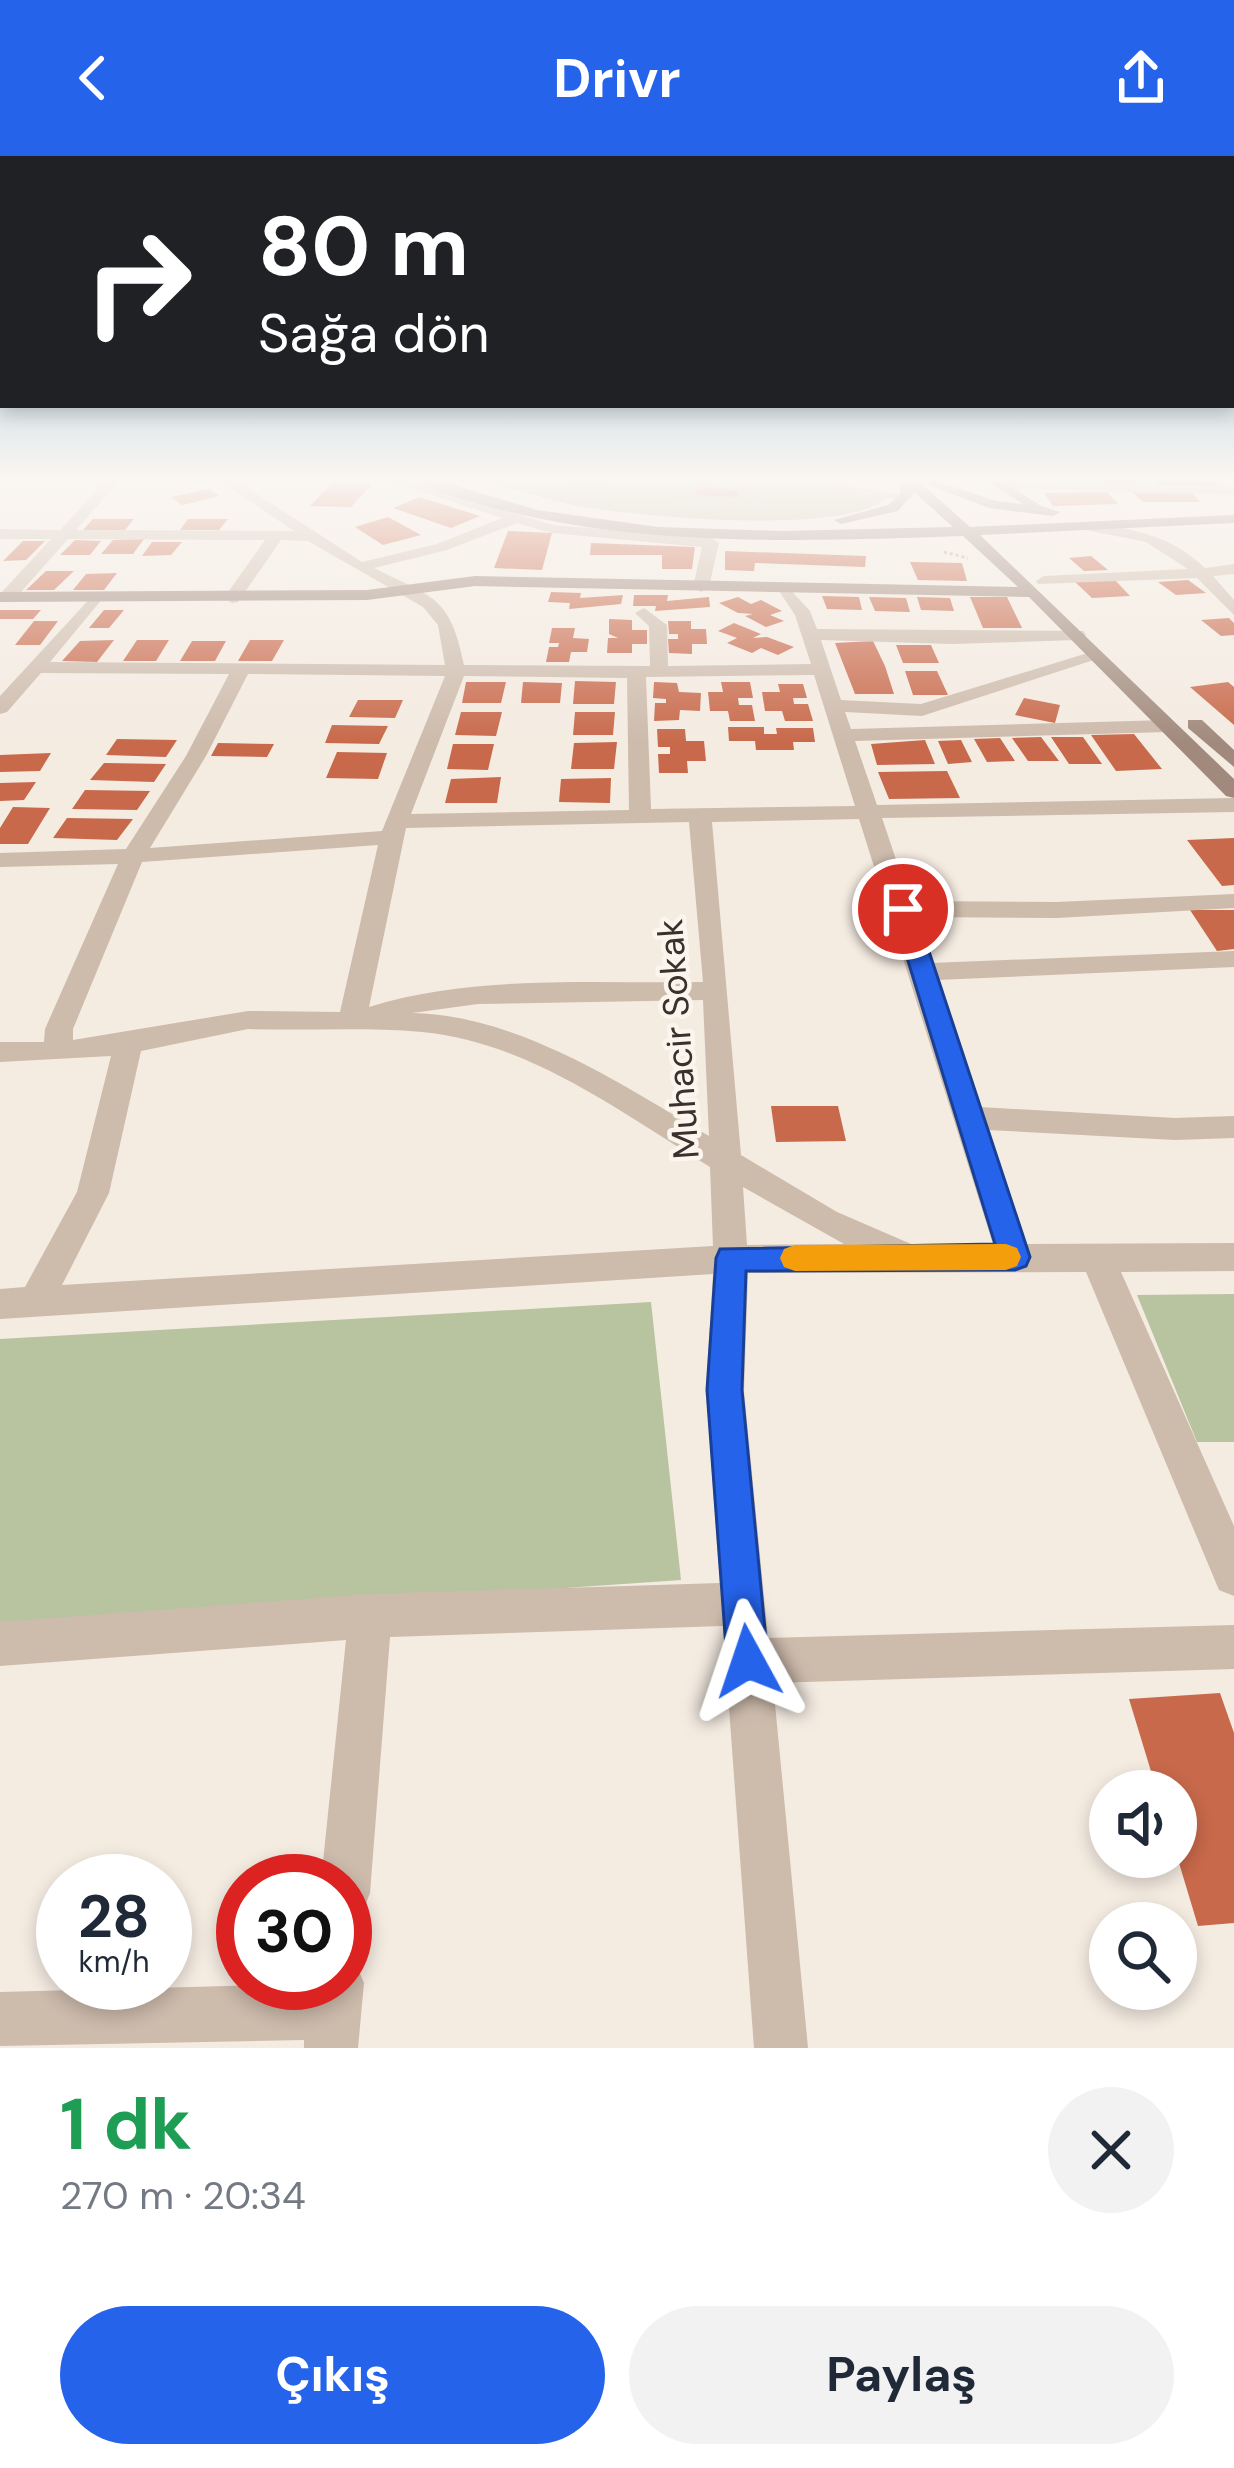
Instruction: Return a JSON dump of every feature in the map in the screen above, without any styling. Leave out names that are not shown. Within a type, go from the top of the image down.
[{"type":"main road","points":[[991,566],[1039,587],[1098,660]]},
{"type":"main road","points":[[1007,566],[1017,577]]},
{"type":"main road","points":[[1016,566],[1234,761]]},
{"type":"main road","points":[[3,597],[367,595],[475,581],[787,591],[1039,587]]},
{"type":"main road","points":[[1162,726],[1234,791]]},
{"type":"street","points":[[3,597],[33,566]]},
{"type":"street","points":[[232,598],[255,566]]},
{"type":"street","points":[[701,587],[706,566]]},
{"type":"street","points":[[1195,566],[1234,610]]},
{"type":"street","points":[[352,1022],[394,829],[456,672],[447,624],[429,603],[359,567]]},
{"type":"street","points":[[1039,587],[1234,569]]},
{"type":"street","points":[[787,591],[810,634],[872,811],[1015,1257]]},
{"type":"street","points":[[0,708],[95,598]]},
{"type":"street","points":[[640,816],[648,672],[658,625],[644,614]]},
{"type":"street","points":[[810,634],[952,639],[1077,634]]},
{"type":"street","points":[[834,705],[922,710],[1098,660],[1234,804]]},
{"type":"street","points":[[37,667],[456,672],[821,669]]},
{"type":"street","points":[[58,1052],[58,1030],[133,856],[196,756],[242,668]]},
{"type":"street","points":[[845,735],[1162,726]]},
{"type":"street","points":[[0,860],[133,856],[394,829],[640,816],[1234,804]]},
{"type":"street","name":"Muhacir Sokak","points":[[700,815],[716,991],[731,1258],[724,1390],[781,2048]]},
{"type":"street","points":[[903,909],[1058,910],[1234,901]]},
{"type":"street","points":[[923,972],[1234,959]]},
{"type":"street","points":[[352,1022],[406,1005],[478,994],[716,991]]},
{"type":"street","points":[[0,1052],[58,1052],[128,1044],[248,1020],[425,1023],[510,1043],[576,1071],[825,1221],[904,1257]]},
{"type":"street","points":[[36,1301],[93,1193],[128,1044]]},
{"type":"street","points":[[970,1118],[1175,1129],[1234,1127]]},
{"type":"street","points":[[1097,1257],[1234,1575]]},
{"type":"street","points":[[0,1304],[731,1258],[1234,1258]]},
{"type":"street","points":[[0,1644],[370,1616],[743,1604]]},
{"type":"street","points":[[349,1854],[370,1616]]},
{"type":"street","points":[[748,1661],[1234,1646]]},
{"type":"street","points":[[0,2019],[334,2014]]},
{"type":"green space","points":[[1234,1294],[1234,1442],[1197,1442],[1137,1295]]},
{"type":"green space","points":[[651,1302],[681,1580],[0,1627],[0,1339]]},
{"type":"building","points":[[495,566],[543,566],[542,570]]},
{"type":"building","points":[[725,566],[755,566],[754,571],[725,570]]},
{"type":"building","points":[[912,566],[963,566],[967,581],[918,580]]},
{"type":"building","points":[[1079,566],[1108,570],[1084,571]]},
{"type":"building","points":[[46,571],[74,571],[54,590],[26,590]]},
{"type":"building","points":[[117,573],[104,590],[73,590],[86,574]]},
{"type":"building","points":[[1115,580],[1130,596],[1092,598],[1074,581]]},
{"type":"building","points":[[1188,580],[1206,593],[1176,595],[1158,582]]},
{"type":"building","points":[[551,592],[581,593],[580,598],[623,595],[621,604],[569,609],[570,603],[548,602]]},
{"type":"building","points":[[634,595],[668,595],[667,601],[709,597],[710,607],[655,611],[656,606],[633,606]]},
{"type":"building","points":[[822,596],[859,597],[862,610],[827,609]]},
{"type":"building","points":[[738,597],[751,604],[761,600],[782,611],[770,615],[784,621],[766,627],[745,616],[753,614],[738,613],[719,603]]},
{"type":"building","points":[[869,597],[906,598],[910,612],[875,611]]},
{"type":"building","points":[[917,597],[950,598],[954,611],[921,610]]},
{"type":"building","points":[[970,597],[1007,597],[1022,628],[983,628]]},
{"type":"building","points":[[0,610],[41,610],[33,619],[0,619]]},
{"type":"building","points":[[104,610],[124,610],[109,628],[89,628]]},
{"type":"building","points":[[1229,618],[1234,635],[1221,636],[1201,620]]},
{"type":"building","points":[[609,619],[632,620],[632,630],[647,630],[647,644],[632,644],[632,653],[607,653],[608,638],[618,638],[609,634]]},
{"type":"building","points":[[34,621],[58,621],[40,645],[15,645]]},
{"type":"building","points":[[668,621],[691,621],[691,629],[706,629],[707,644],[692,644],[692,654],[669,653],[668,639],[678,639],[678,634],[669,634]]},
{"type":"building","points":[[734,623],[761,634],[753,638],[767,637],[794,647],[778,655],[761,648],[752,653],[727,643],[737,638],[718,631]]},
{"type":"building","points":[[552,628],[575,628],[573,638],[589,639],[587,652],[571,652],[569,662],[546,662],[549,647],[559,643],[549,643]]},
{"type":"building","points":[[114,640],[97,662],[62,661],[80,641]]},
{"type":"building","points":[[137,640],[169,640],[156,661],[123,661]]},
{"type":"building","points":[[250,640],[284,640],[272,661],[238,661]]},
{"type":"building","points":[[192,641],[226,641],[215,661],[180,661]]},
{"type":"building","points":[[873,641],[894,694],[855,694],[835,643]]},
{"type":"building","points":[[896,645],[931,645],[939,663],[903,663]]},
{"type":"building","points":[[905,671],[937,671],[948,695],[913,695]]},
{"type":"building","points":[[575,681],[616,682],[614,704],[573,704]]},
{"type":"building","points":[[466,682],[506,682],[501,703],[462,703]]},
{"type":"building","points":[[523,682],[562,683],[560,703],[521,703]]},
{"type":"building","points":[[654,682],[677,683],[679,692],[701,693],[700,711],[680,710],[679,720],[654,721],[655,703],[666,703],[666,699],[653,698]]},
{"type":"building","points":[[721,682],[750,682],[753,698],[738,698],[739,705],[752,705],[755,721],[730,721],[728,711],[710,711],[708,692],[723,692]]},
{"type":"building","points":[[1228,682],[1234,687],[1234,725],[1190,687]]},
{"type":"building","points":[[778,684],[803,684],[807,698],[793,698],[794,704],[808,704],[813,721],[785,721],[782,711],[765,711],[762,692],[780,692]]},
{"type":"building","points":[[1024,698],[1060,705],[1055,723],[1015,715]]},
{"type":"building","points":[[358,700],[403,700],[395,718],[349,717]]},
{"type":"building","points":[[461,712],[502,712],[496,736],[455,735]]},
{"type":"building","points":[[575,712],[615,712],[613,735],[573,735]]},
{"type":"building","points":[[332,725],[388,726],[379,744],[325,743]]},
{"type":"building","points":[[728,727],[764,727],[764,734],[777,734],[776,728],[813,728],[815,742],[793,742],[794,750],[756,750],[755,741],[729,741]]},
{"type":"building","points":[[657,729],[685,729],[686,741],[704,741],[706,761],[687,761],[688,773],[659,773],[658,754],[670,754],[670,747],[658,747]]},
{"type":"building","points":[[1134,734],[1162,769],[1116,771],[1091,735]]},
{"type":"building","points":[[1041,737],[1059,761],[1028,761],[1012,738]]},
{"type":"building","points":[[1051,737],[1083,737],[1102,764],[1069,764]]},
{"type":"building","points":[[1000,738],[1015,761],[987,762],[974,739]]},
{"type":"building","points":[[117,739],[177,740],[166,757],[106,755]]},
{"type":"building","points":[[925,740],[935,764],[877,765],[871,744]]},
{"type":"building","points":[[961,740],[972,762],[948,764],[938,741]]},
{"type":"building","points":[[617,742],[614,769],[571,769],[574,743]]},
{"type":"building","points":[[218,743],[274,744],[267,757],[211,756]]},
{"type":"building","points":[[453,744],[494,744],[488,770],[447,769]]},
{"type":"building","points":[[337,752],[387,753],[378,779],[326,778]]},
{"type":"building","points":[[51,753],[40,771],[0,772],[0,755]]},
{"type":"building","points":[[104,763],[166,764],[154,782],[90,780]]},
{"type":"building","points":[[947,771],[960,798],[889,799],[878,772]]},
{"type":"building","points":[[501,777],[497,803],[445,803],[451,779]]},
{"type":"building","points":[[611,778],[610,803],[559,802],[561,779]]},
{"type":"building","points":[[36,782],[24,800],[0,801],[0,783]]},
{"type":"building","points":[[85,790],[150,791],[137,810],[72,809]]},
{"type":"building","points":[[13,807],[50,808],[28,844],[0,844],[0,828]]},
{"type":"building","points":[[67,818],[133,819],[117,840],[53,838]]},
{"type":"building","points":[[1234,838],[1234,885],[1222,886],[1187,840]]},
{"type":"building","points":[[1190,910],[1234,910],[1234,949],[1217,951]]},
{"type":"building","points":[[771,1106],[838,1106],[846,1141],[776,1142]]},
{"type":"building","points":[[1220,1693],[1234,1733],[1234,1923],[1198,1926],[1197,1902],[1191,1902],[1184,1878],[1197,1878],[1197,1770],[1151,1770],[1129,1699]]},
{"type":"slow traffic","points":[[795,1258],[1006,1257]]},
{"type":"route","points":[[748,1661],[724,1390],[731,1258],[1015,1257],[903,909]]}]
